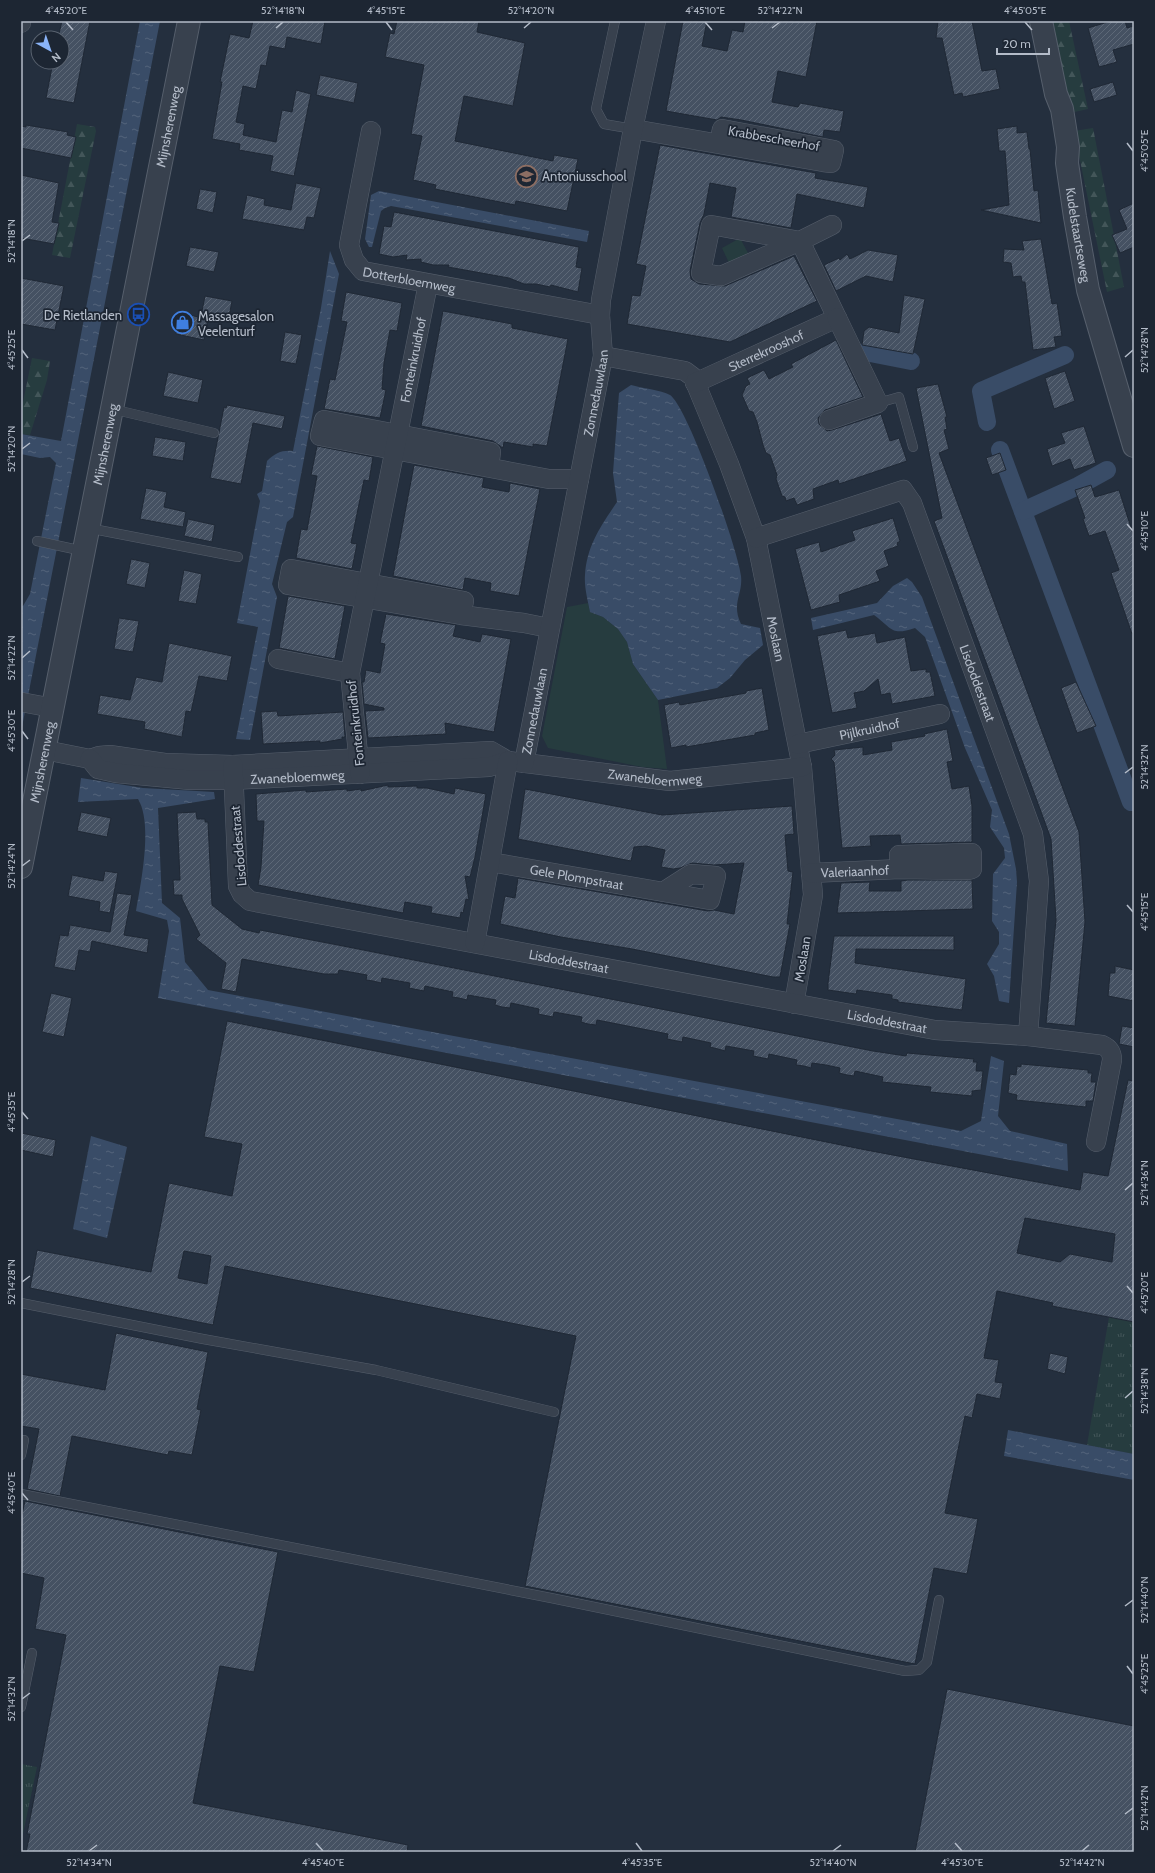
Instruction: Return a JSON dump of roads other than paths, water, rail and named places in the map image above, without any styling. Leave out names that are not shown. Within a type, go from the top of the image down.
[{"type":"street","name":"Mijnsherenweg","points":[[21,868],[45,750],[37,705],[74,549],[88,528],[189,21]]},
{"type":"street","name":"Zonnedauwlaan","points":[[475,943],[490,862],[549,628],[579,479],[603,356],[600,315],[633,129],[656,21]]},
{"type":"street","name":"Kudelstaartseweg","points":[[1041,21],[1056,94],[1062,109],[1068,147],[1067,164],[1088,290],[1134,446]]},
{"type":"street","name":"Krabbescheerhof","points":[[633,129],[719,144],[831,163],[834,150],[722,128],[719,144]]},
{"type":"street","name":"Dotterbloemweg","points":[[371,131],[349,245],[354,260],[363,271],[600,315]]},
{"type":"street","points":[[800,241],[711,225],[701,273],[721,276],[800,241],[832,225]]},
{"type":"street","points":[[800,241],[878,403],[829,420]]},
{"type":"street","name":"Fonteinkruidhof","points":[[359,766],[350,673],[428,284]]},
{"type":"street","name":"Sterrekrooshof","points":[[695,383],[837,318]]},
{"type":"street","name":"Moslaan","points":[[603,356],[684,371],[693,377],[756,538],[802,767],[813,894],[794,1004]]},
{"type":"street","points":[[396,442],[489,467],[549,479],[579,479]]},
{"type":"street","name":"Lisdoddestraat","points":[[756,538],[903,490],[912,503],[1032,834],[1039,880],[1028,1036]]},
{"type":"street","points":[[366,590],[461,615],[549,628]]},
{"type":"street","name":"Fonteinkruidhof","points":[[278,659],[350,673]]},
{"type":"street","name":"Pijlkruidhof","points":[[798,744],[940,714]]},
{"type":"street","name":"Zwanebloemweg","points":[[45,750],[90,760],[99,756],[110,755],[173,763],[233,773],[359,766],[491,751],[516,762],[670,781],[802,767]]},
{"type":"street","name":"Lisdoddestraat","points":[[233,773],[238,886],[242,894],[250,901],[935,1030],[1028,1036],[1102,1045],[1108,1048],[1112,1054],[1096,1142]]},
{"type":"street","name":"Gele Plompstraat","points":[[490,862],[663,892]]},
{"type":"street","name":"Valeriaanhof","points":[[811,873],[900,869]]},
{"type":"lane","points":[[615,21],[596,109],[604,124],[633,129]]},
{"type":"lane","points":[[878,403],[899,397],[912,447]]},
{"type":"lane","points":[[112,409],[214,433]]},
{"type":"lane","points":[[88,528],[238,557]]},
{"type":"lane","points":[[36,541],[74,549]]},
{"type":"lane","points":[[21,1302],[203,1339],[376,1370],[554,1412]]},
{"type":"lane","points":[[21,1455],[24,1440]]},
{"type":"lane","points":[[21,1494],[551,1598],[905,1671],[919,1670],[927,1662],[939,1600]]},
{"type":"lane","points":[[21,1707],[32,1653]]},
{"type":"water","points":[[140,21],[160,21],[21,732],[21,606],[23,606],[30,594],[56,463],[50,457],[40,458],[21,454],[21,434],[61,441]]},
{"type":"water","points":[[379,191],[589,231],[587,242],[391,206],[381,211],[372,247],[369,247],[365,239],[371,195]]},
{"type":"water","points":[[330,251],[339,274],[293,517],[287,522],[272,584],[277,597],[250,740],[236,739],[258,627],[237,623],[260,501],[257,494],[262,491],[267,461],[279,453],[293,451],[321,308]]},
{"type":"water","points":[[631,385],[670,395],[678,405],[700,451],[722,510],[738,561],[741,583],[737,605],[738,617],[741,624],[760,628],[763,645],[745,660],[730,678],[717,688],[658,700],[633,664],[627,642],[618,629],[603,617],[590,612],[585,584],[586,564],[592,545],[600,528],[617,502],[613,473],[619,393]]},
{"type":"water","points":[[907,578],[912,582],[922,597],[1009,834],[1017,882],[1009,1003],[999,1001],[994,976],[987,964],[999,944],[999,932],[992,921],[993,874],[1005,858],[1004,848],[990,827],[992,810],[965,748],[925,637],[915,628],[901,631],[893,630],[874,615],[813,630],[811,618],[877,603],[893,586]]},
{"type":"water","points":[[81,778],[143,788],[214,792],[215,799],[158,808],[162,903],[180,918],[185,962],[208,990],[961,1131],[981,1121],[991,1056],[1004,1061],[998,1116],[1010,1131],[1067,1144],[1068,1171],[158,998],[169,931],[167,920],[136,911],[143,870],[145,838],[145,823],[142,810],[138,799],[78,802]]},
{"type":"water","points":[[91,1136],[127,1147],[107,1238],[73,1229]]},
{"type":"water","points":[[1008,1430],[1134,1454],[1134,1480],[1004,1456]]},
{"type":"waterway","points":[[865,352],[911,361]]},
{"type":"waterway","points":[[987,422],[981,391],[1065,355]]},
{"type":"waterway","points":[[1000,450],[1131,802]]},
{"type":"waterway","points":[[1023,511],[1078,486],[1107,470]]},
{"type":"place","name":"Antoniusschool","points":[[527,176]]},
{"type":"place","name":"De Rietlanden","points":[[138,315]]},
{"type":"place","name":"Massagesalon Veelenturf","points":[[183,323]]}]
